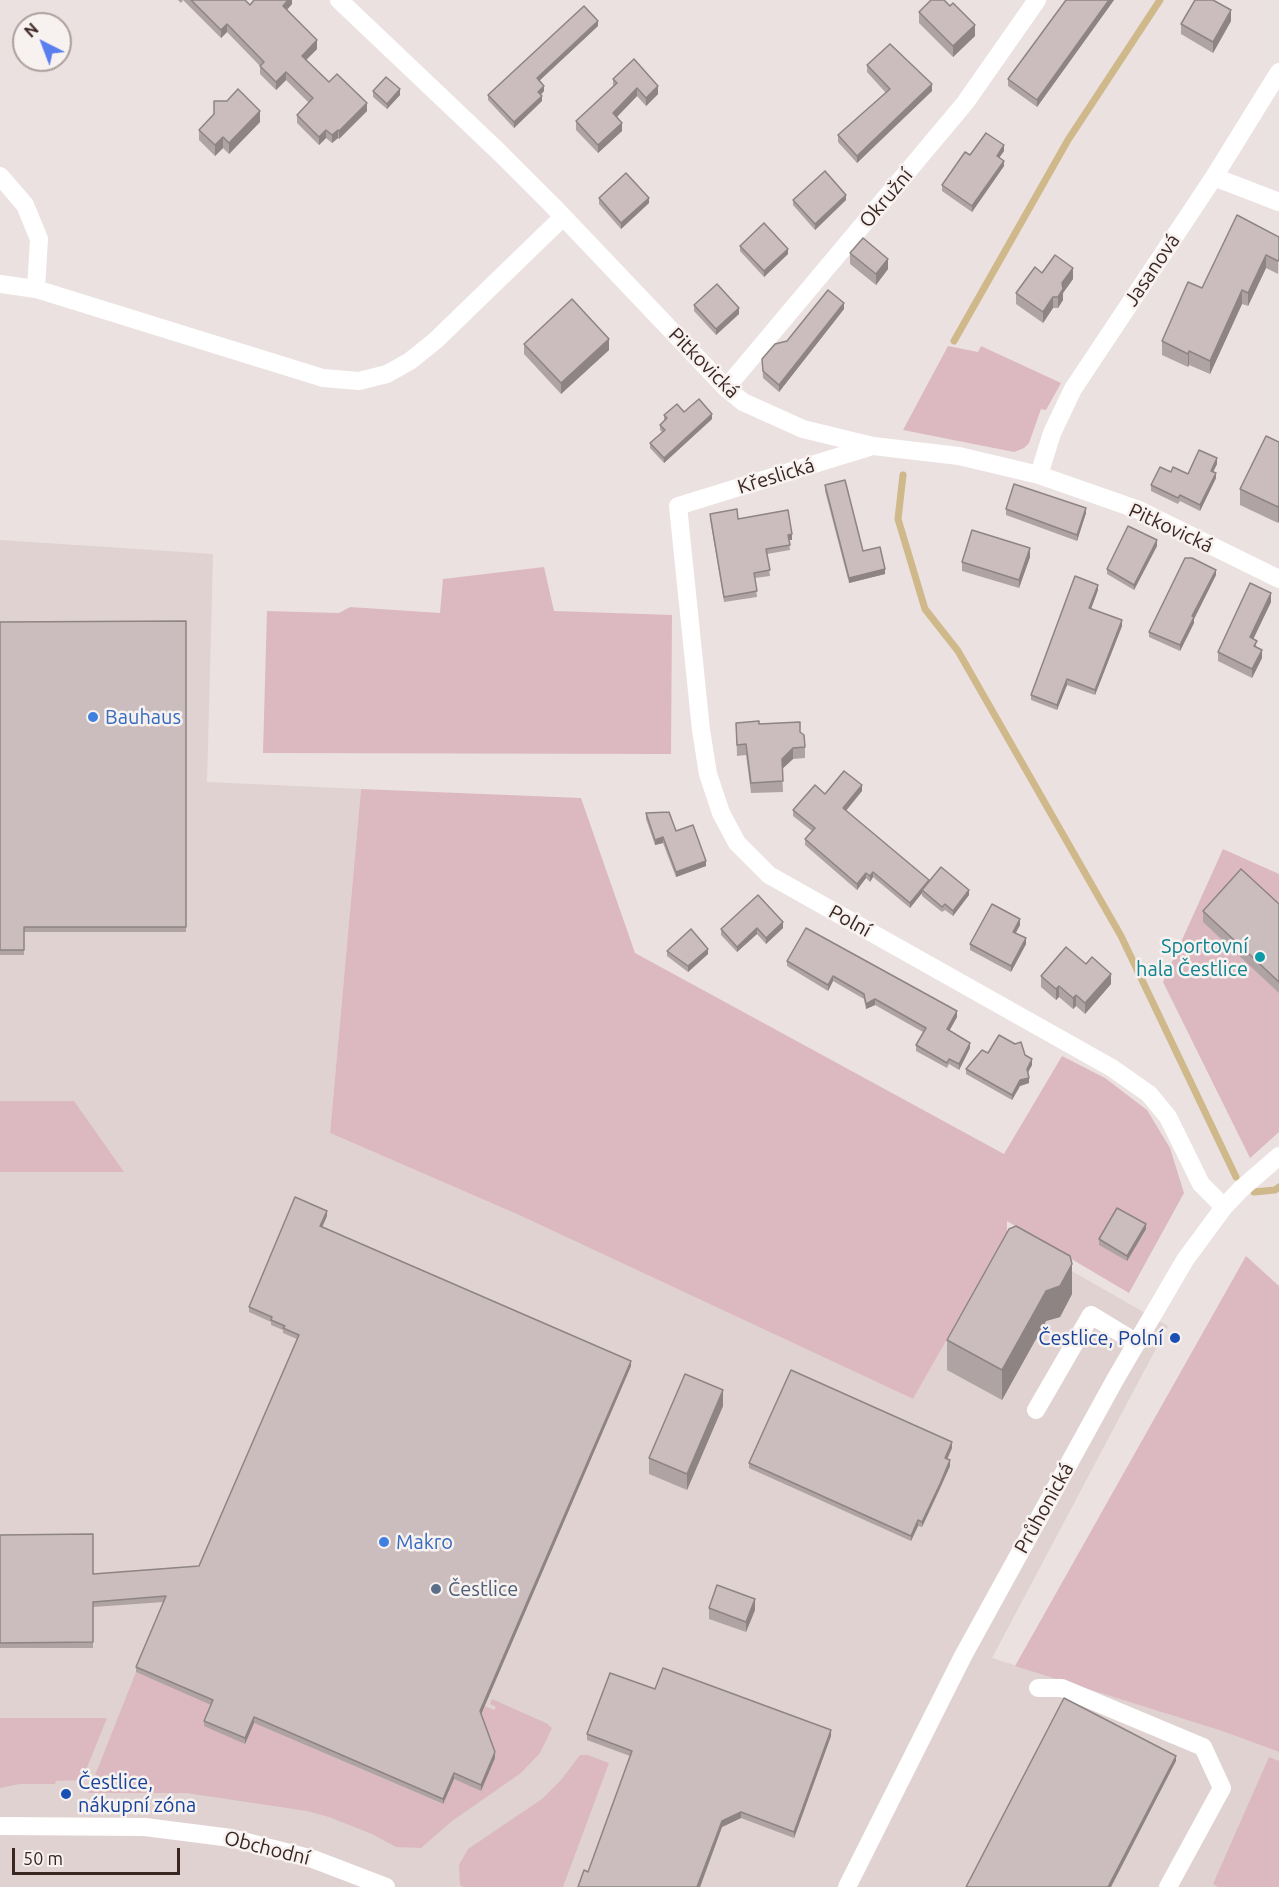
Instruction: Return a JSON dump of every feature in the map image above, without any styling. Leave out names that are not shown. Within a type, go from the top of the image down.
[{"type":"street","name":"Pitkovická","points":[[339,0],[499,152],[726,388],[743,402],[803,429],[873,446],[959,456],[1039,475],[1139,510],[1279,579]]},
{"type":"street","name":"Okružní","points":[[726,388],[965,103],[1036,0]]},
{"type":"street","name":"Jasanová","points":[[1039,475],[1052,433],[1072,389],[1214,177],[1279,72]]},
{"type":"street","points":[[0,176],[25,205],[39,239],[36,289]]},
{"type":"street","points":[[1214,177],[1279,202]]},
{"type":"street","points":[[0,284],[36,289],[323,378],[359,381],[387,374],[410,362],[435,341],[563,217]]},
{"type":"street","name":"Křeslická","points":[[678,506],[873,446]]},
{"type":"street","name":"Polní","points":[[678,506],[701,730],[708,774],[721,813],[736,843],[769,875],[1112,1068],[1149,1094],[1168,1117],[1201,1184],[1224,1208]]},
{"type":"street","name":"Průhonická","points":[[847,1887],[963,1656],[1049,1498],[1185,1260],[1241,1189],[1279,1156]]},
{"type":"street","points":[[1036,1410],[1091,1315],[1137,1343]]},
{"type":"street","points":[[1038,1688],[1062,1688],[1203,1748],[1222,1788],[1168,1887]]},
{"type":"street","name":"Obchodní","points":[[0,1826],[145,1827],[231,1838],[313,1859],[386,1887]]},
{"type":"shaded area","points":[[948,346],[978,352],[981,346],[1061,383],[1046,410],[1041,409],[1029,443],[1024,448],[1014,452],[903,430]]},
{"type":"shaded area","points":[[0,540],[213,554],[207,782],[361,789],[330,1133],[519,1215],[913,1399],[1007,1234],[1168,1326],[992,1658],[1222,1731],[1279,1752],[1279,1887],[0,1887]]},
{"type":"shaded area","points":[[544,567],[554,611],[672,615],[671,754],[263,753],[267,611],[339,613],[350,607],[440,613],[443,579]]},
{"type":"shaded area","points":[[361,789],[581,798],[635,953],[1004,1154],[1062,1056],[1105,1078],[1147,1110],[1170,1148],[1184,1193],[1129,1293],[1007,1221],[1007,1234],[913,1399],[519,1215],[330,1133]]},
{"type":"shaded area","points":[[1223,849],[1279,874],[1279,1132],[1250,1158],[1163,982]]},
{"type":"shaded area","points":[[0,1101],[74,1101],[124,1172],[0,1172]]},
{"type":"shaded area","points":[[1246,1256],[1279,1286],[1279,1752],[1222,1731],[1015,1666]]},
{"type":"shaded area","points":[[136,1672],[213,1705],[244,1743],[254,1723],[442,1804],[454,1779],[481,1790],[476,1726],[485,1706],[494,1710],[496,1707],[490,1704],[492,1699],[546,1723],[552,1728],[540,1753],[521,1773],[452,1821],[421,1848],[396,1847],[372,1834],[307,1811],[186,1793],[88,1793]]},
{"type":"shaded area","points":[[0,1718],[107,1718],[82,1780],[56,1781],[55,1784],[20,1784],[0,1788]]},
{"type":"shaded area","points":[[580,1755],[588,1755],[609,1763],[563,1887],[463,1887],[460,1885],[459,1865],[468,1849],[542,1799],[561,1780]]},
{"type":"shaded area","points":[[1269,1757],[1279,1761],[1279,1887],[1218,1887],[1213,1884]]},
{"type":"building","points":[[191,0],[245,0],[250,5],[254,0],[288,0],[283,6],[317,40],[302,56],[329,82],[337,74],[367,103],[339,131],[332,135],[326,130],[319,137],[297,115],[313,98],[286,72],[276,82],[260,66],[264,62],[227,24],[221,30]]},
{"type":"building","points":[[931,0],[944,0],[950,6],[953,3],[975,25],[953,46],[919,12]]},
{"type":"building","points":[[1066,0],[1109,0],[1037,100],[1008,79]]},
{"type":"building","points":[[1195,0],[1213,0],[1231,10],[1213,42],[1181,24]]},
{"type":"building","points":[[584,6],[598,21],[537,78],[544,86],[538,92],[542,96],[514,122],[488,95]]},
{"type":"building","points":[[890,44],[932,84],[857,156],[838,135],[890,89],[867,65]]},
{"type":"building","points":[[634,59],[658,86],[646,98],[637,88],[613,113],[622,123],[598,145],[576,121],[617,83],[613,79]]},
{"type":"building","points":[[386,77],[400,89],[387,104],[373,91]]},
{"type":"building","points":[[238,89],[260,111],[229,143],[223,137],[215,145],[199,130],[214,114],[214,101],[227,101]]},
{"type":"building","points":[[986,133],[1004,145],[997,156],[1004,161],[972,206],[942,185],[965,152],[970,155]]},
{"type":"building","points":[[825,171],[846,195],[815,224],[793,200]]},
{"type":"building","points":[[626,173],[649,198],[621,223],[599,198]]},
{"type":"building","points":[[1237,215],[1279,237],[1279,259],[1278,261],[1266,255],[1248,293],[1242,290],[1210,361],[1189,351],[1188,354],[1162,341],[1188,282],[1202,288]]},
{"type":"building","points":[[764,223],[788,249],[764,271],[740,246]]},
{"type":"building","points":[[863,238],[888,259],[876,274],[850,253]]},
{"type":"building","points":[[1055,255],[1073,268],[1062,283],[1063,289],[1058,297],[1053,297],[1043,312],[1016,293],[1035,267],[1042,273]]},
{"type":"building","points":[[717,284],[739,308],[716,329],[694,305]]},
{"type":"building","points":[[828,290],[844,303],[779,385],[763,371],[762,359],[775,344],[787,341]]},
{"type":"building","points":[[572,299],[609,339],[561,383],[524,344]]},
{"type":"building","points":[[699,399],[712,414],[664,458],[650,443],[665,430],[660,425],[667,418],[664,415],[677,404],[684,412]]},
{"type":"building","points":[[1266,436],[1279,442],[1278,507],[1240,489]]},
{"type":"building","points":[[1199,450],[1217,458],[1211,471],[1216,473],[1200,505],[1180,495],[1178,498],[1151,485],[1160,467],[1171,472],[1173,467],[1188,474]]},
{"type":"building","points":[[845,480],[863,551],[880,547],[885,569],[849,578],[825,485]]},
{"type":"building","points":[[1014,484],[1086,508],[1077,535],[1006,509]]},
{"type":"building","points":[[737,509],[738,519],[788,510],[792,534],[788,535],[790,545],[766,549],[770,570],[754,573],[757,591],[724,597],[710,514]]},
{"type":"building","points":[[1128,526],[1157,540],[1134,585],[1107,569]]},
{"type":"building","points":[[972,530],[1030,548],[1019,580],[962,562]]},
{"type":"building","points":[[1185,558],[1192,558],[1216,570],[1180,645],[1149,632]]},
{"type":"building","points":[[1075,576],[1098,585],[1089,608],[1122,620],[1095,690],[1067,679],[1057,705],[1031,695]]},
{"type":"building","points":[[1250,583],[1271,593],[1250,637],[1257,641],[1254,646],[1262,650],[1252,669],[1218,652]]},
{"type":"building","name":"Bauhaus","points":[[186,621],[186,927],[24,927],[24,950],[0,950],[0,622]]},
{"type":"building","points":[[759,721],[759,724],[800,722],[800,732],[804,735],[805,747],[793,748],[782,759],[783,781],[751,783],[746,744],[737,745],[736,723]]},
{"type":"building","points":[[844,771],[862,785],[843,808],[929,880],[910,903],[873,872],[870,876],[866,873],[857,884],[805,839],[815,828],[793,810],[815,785],[825,794]]},
{"type":"building","points":[[669,812],[676,831],[693,825],[706,861],[676,872],[663,837],[655,840],[646,813]]},
{"type":"building","points":[[941,867],[969,890],[953,911],[945,904],[942,907],[922,890]]},
{"type":"building","name":"Sportovní hala Čestlice","points":[[1241,869],[1279,904],[1279,982],[1203,911]]},
{"type":"building","points":[[758,895],[783,922],[766,938],[757,928],[737,947],[721,929]]},
{"type":"building","points":[[992,904],[1020,919],[1013,932],[1026,938],[1011,966],[970,944]]},
{"type":"building","points":[[806,928],[957,1011],[947,1029],[970,1043],[959,1064],[949,1059],[947,1063],[916,1045],[926,1028],[875,999],[866,1004],[864,994],[833,976],[828,985],[787,961]]},
{"type":"building","points":[[691,929],[708,949],[688,966],[667,951]]},
{"type":"building","points":[[1066,947],[1086,964],[1092,957],[1111,974],[1085,1003],[1076,995],[1073,998],[1059,986],[1056,989],[1041,976]]},
{"type":"building","points":[[999,1035],[1015,1044],[1021,1042],[1025,1055],[1032,1059],[1027,1069],[1029,1078],[1020,1080],[1012,1095],[966,1069],[982,1050],[988,1053]]},
{"type":"building","name":"Makro","points":[[295,1197],[327,1211],[320,1226],[631,1361],[480,1711],[495,1752],[481,1785],[454,1773],[443,1799],[254,1717],[245,1738],[204,1721],[213,1700],[136,1667],[166,1596],[93,1602],[93,1642],[0,1643],[0,1535],[93,1534],[93,1574],[199,1566],[299,1335],[271,1320],[272,1317],[249,1307]]},
{"type":"building","points":[[1117,1208],[1146,1224],[1127,1256],[1099,1239]]},
{"type":"building","points":[[1016,1226],[1070,1256],[1072,1264],[1060,1286],[1046,1291],[1002,1370],[947,1340],[1009,1229]]},
{"type":"building","points":[[791,1370],[952,1442],[945,1458],[950,1460],[940,1484],[922,1522],[918,1520],[911,1536],[749,1463]]},
{"type":"building","points":[[685,1374],[723,1390],[687,1474],[649,1458]]},
{"type":"building","points":[[717,1585],[755,1599],[746,1622],[709,1608]]},
{"type":"building","points":[[663,1668],[831,1730],[794,1832],[741,1812],[722,1821],[697,1887],[578,1887],[584,1870],[588,1872],[632,1751],[587,1734],[610,1673],[655,1689]]},
{"type":"building","points":[[1064,1698],[1176,1756],[1108,1887],[966,1887]]},
{"type":"waterway","points":[[954,341],[1068,140],[1160,0]]},
{"type":"waterway","points":[[903,475],[898,519],[925,609],[958,651],[1121,936],[1236,1177]]},
{"type":"waterway","points":[[1254,1192],[1275,1190],[1279,1187]]},
{"type":"place","name":"Bauhaus","points":[[93,717]]},
{"type":"place","name":"Sportovní hala Čestlice","points":[[1260,957]]},
{"type":"place","name":"Čestlice, Polní","points":[[1175,1338]]},
{"type":"place","name":"Makro","points":[[384,1542]]},
{"type":"place","name":"Čestlice","points":[[436,1589]]},
{"type":"place","name":"Čestlice, nákupní zóna","points":[[66,1794]]}]
